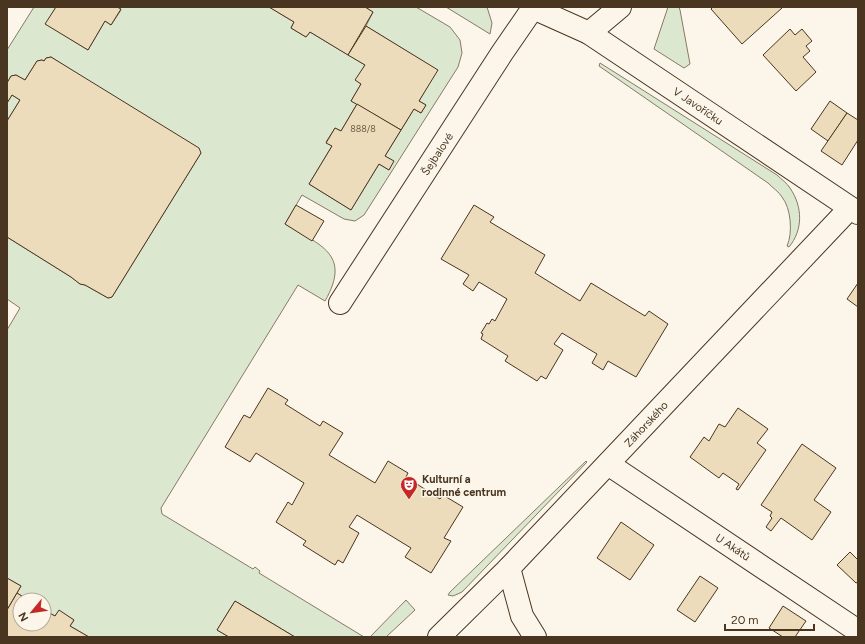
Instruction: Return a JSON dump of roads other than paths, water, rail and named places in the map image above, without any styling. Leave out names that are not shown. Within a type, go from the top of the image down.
[{"type":"street","points":[[588,33],[620,7]]},
{"type":"street","name":"V Javoříčku","points":[[532,8],[588,33],[854,210]]},
{"type":"street","name":"Šejbalové","points":[[340,303],[532,8]]},
{"type":"street","name":"Záhorského","points":[[439,637],[509,568],[854,210]]},
{"type":"street","name":"U Akátů","points":[[608,464],[858,631]]},
{"type":"street","points":[[509,568],[522,616],[535,637]]},
{"type":"place","name":"Kulturní a rodinné centrum","points":[[409,500]]}]
